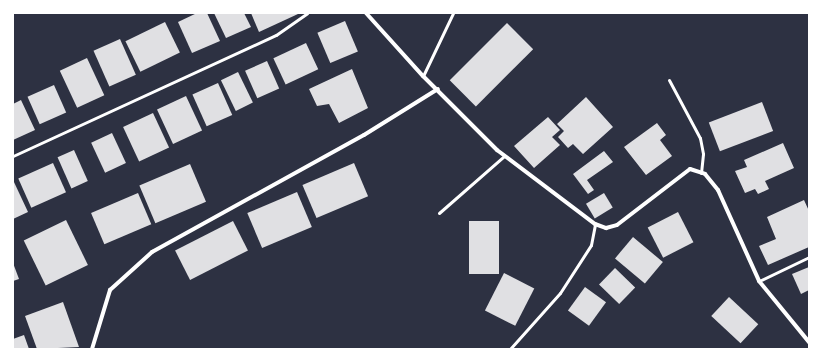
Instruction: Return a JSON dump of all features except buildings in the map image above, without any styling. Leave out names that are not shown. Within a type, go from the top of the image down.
[{"type":"street","points":[[366,13],[422,76],[438,89],[504,156],[595,224],[606,228],[617,225],[690,169],[705,174],[718,190],[759,281],[809,342]]},
{"type":"street","points":[[92,349],[110,290],[152,252],[364,135],[438,89]]},
{"type":"lane","points":[[13,156],[276,35],[307,13]]},
{"type":"lane","points":[[422,76],[452,13]]},
{"type":"lane","points":[[669,80],[700,138],[703,154],[701,173]]},
{"type":"lane","points":[[438,213],[504,156]]},
{"type":"lane","points":[[510,349],[560,293],[591,244],[595,224]]},
{"type":"lane","points":[[759,281],[809,257]]}]
